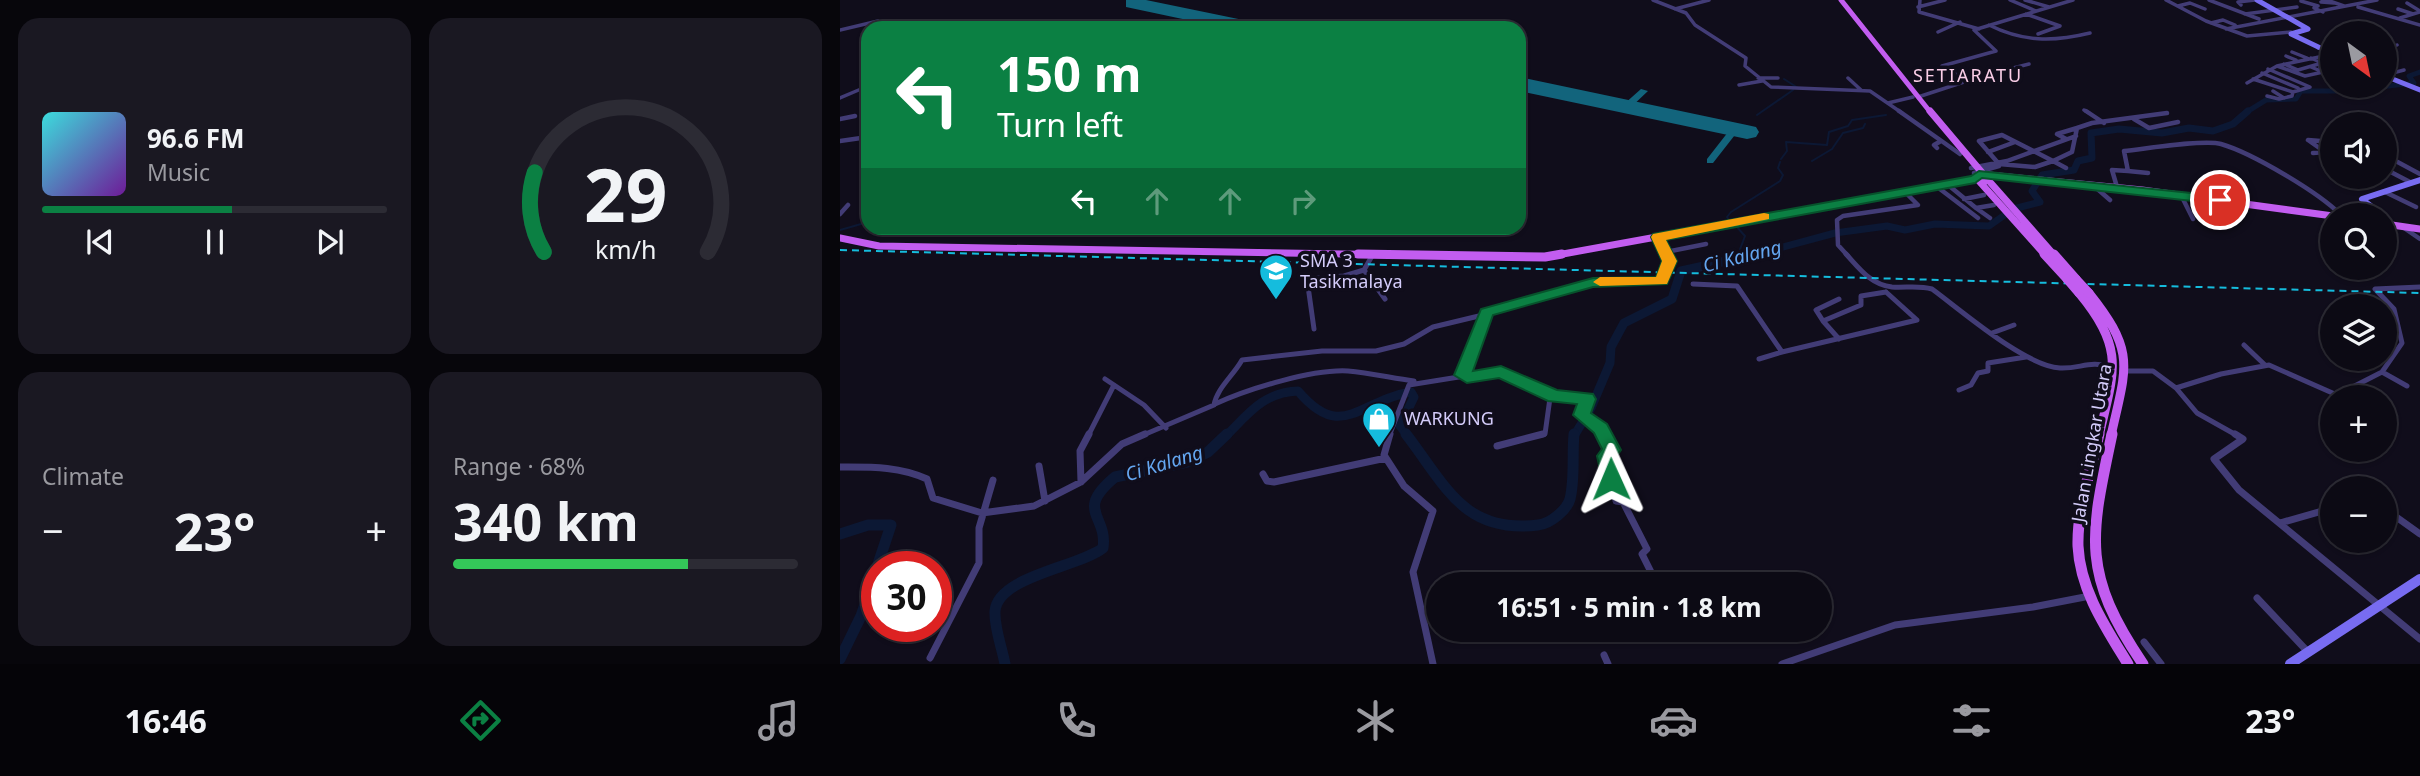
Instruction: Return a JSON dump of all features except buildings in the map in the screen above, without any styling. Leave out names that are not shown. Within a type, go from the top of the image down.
[{"type":"main road","points":[[1840,0],[1900,80],[1960,155],[1980,175]]},
{"type":"main road","points":[[1930,115],[1980,175]]},
{"type":"main road","points":[[840,238],[879,246],[1545,257],[1980,175],[2117,187],[2320,214]]},
{"type":"main road","name":"Jalan Lingkar Utara","points":[[1980,175],[2001,205],[2084,293],[2124,350],[2112,405],[2081,514],[2078,544],[2090,596],[2124,649],[2143,664]]},
{"type":"main road","points":[[2397,226],[2420,229]]},
{"type":"main road","name":"Jalan Lingkar Utara","points":[[2112,405],[2095,518],[2093,564],[2128,664]]},
{"type":"main road","points":[[2081,514],[2095,518]]},
{"type":"street","points":[[1653,0],[1688,15],[1695,25],[1744,57],[1745,66],[1772,87],[1872,92],[1960,155]]},
{"type":"street","points":[[1675,9],[1693,1],[1709,0]]},
{"type":"street","points":[[1920,0],[1918,11],[1933,18],[1960,22],[1979,29]]},
{"type":"street","points":[[1918,7],[1944,0]]},
{"type":"street","points":[[2010,0],[2035,10]]},
{"type":"street","points":[[2028,7],[2017,2],[2024,0],[2047,7]]},
{"type":"street","points":[[1966,80],[1942,66],[1996,51],[1973,32],[2073,0]]},
{"type":"street","points":[[2166,0],[2211,23],[2250,37],[2308,29],[2291,17],[2256,0],[2240,4],[2217,4]]},
{"type":"street","points":[[2209,0],[2262,20]]},
{"type":"street","points":[[2326,0],[2347,7]]},
{"type":"street","points":[[2360,0],[2367,2]]},
{"type":"street","points":[[2307,17],[2377,0]]},
{"type":"street","points":[[2301,1],[2318,6],[2314,8],[2324,12]]},
{"type":"street","points":[[2178,6],[2190,3],[2205,9]]},
{"type":"street","points":[[2407,3],[2420,12]]},
{"type":"street","points":[[2355,6],[2420,25]]},
{"type":"street","points":[[2245,14],[2297,7]]},
{"type":"street","points":[[2398,9],[2413,14]]},
{"type":"street","points":[[2398,19],[2420,12]]},
{"type":"street","points":[[2026,14],[2060,26],[2038,34]]},
{"type":"street","points":[[2408,15],[2420,19]]},
{"type":"street","points":[[2226,29],[2262,20],[2299,16],[2315,18]]},
{"type":"street","points":[[2211,23],[2223,20],[2235,25]]},
{"type":"street","points":[[1938,32],[1960,22]]},
{"type":"street","points":[[1989,25],[2021,40],[2062,41],[2090,33]]},
{"type":"street","points":[[840,30],[861,26]]},
{"type":"street","points":[[2291,33],[2319,48]]},
{"type":"street","points":[[2290,71],[2322,63],[2292,52]]},
{"type":"street","points":[[2286,56],[2297,60]]},
{"type":"street","points":[[2247,83],[2268,69],[2320,56]]},
{"type":"street","points":[[1888,103],[2029,64]]},
{"type":"street","points":[[2284,64],[2298,69]]},
{"type":"street","points":[[2277,66],[2306,76],[2323,72],[2314,66]]},
{"type":"street","points":[[2314,66],[2320,68]]},
{"type":"street","points":[[2260,74],[2298,88],[2310,87],[2268,69]]},
{"type":"street","points":[[2398,72],[2404,70]]},
{"type":"street","points":[[1739,85],[1778,78]]},
{"type":"street","points":[[1848,79],[1861,90]]},
{"type":"street","points":[[2253,79],[2267,86],[2293,92]]},
{"type":"street","points":[[2398,82],[2420,90]]},
{"type":"street","points":[[2267,96],[2284,98],[2298,88]]},
{"type":"street","points":[[840,98],[860,89]]},
{"type":"street","points":[[2273,91],[2284,98]]},
{"type":"street","points":[[2084,110],[2104,123]]},
{"type":"street","points":[[2066,139],[2057,134],[2092,123],[2166,113],[2178,123],[2149,128],[2134,118]]},
{"type":"street","points":[[840,119],[855,116]]},
{"type":"street","points":[[2092,123],[2097,119]]},
{"type":"street","points":[[2119,121],[2127,127]]},
{"type":"street","points":[[2038,167],[2073,152],[2077,128]]},
{"type":"street","points":[[2004,136],[2013,133]]},
{"type":"street","points":[[2047,171],[2038,167],[2005,163],[1988,152],[1979,141],[1995,135],[2004,136],[2066,168]]},
{"type":"street","points":[[1980,175],[2076,136]]},
{"type":"street","points":[[840,141],[861,138]]},
{"type":"street","points":[[2320,141],[2308,140],[2320,148]]},
{"type":"street","points":[[1937,148],[1934,145],[1941,141]]},
{"type":"street","points":[[1988,152],[2015,142]]},
{"type":"street","points":[[2128,171],[2124,151],[2221,144],[2329,203]]},
{"type":"street","points":[[2313,153],[2320,152]]},
{"type":"street","points":[[2397,162],[2420,174]]},
{"type":"street","points":[[2005,163],[2017,166]]},
{"type":"street","points":[[2117,187],[2112,170],[2148,173]]},
{"type":"street","points":[[2397,175],[2410,182]]},
{"type":"street","points":[[2366,203],[2362,200],[2382,190],[2420,180]]},
{"type":"street","points":[[1944,182],[1990,218]]},
{"type":"street","points":[[1934,184],[1978,218]]},
{"type":"street","points":[[2093,185],[2110,200]]},
{"type":"street","points":[[1759,359],[1839,339],[1860,337],[1917,320],[1889,290],[1867,277],[1840,248],[1840,234],[1835,229],[1837,220],[1843,216],[1919,204],[1902,190]]},
{"type":"street","points":[[2382,190],[2416,207]]},
{"type":"street","points":[[1964,199],[1984,195]]},
{"type":"street","points":[[2181,195],[2193,219]]},
{"type":"street","points":[[840,214],[848,205]]},
{"type":"street","points":[[1976,208],[2001,205]]},
{"type":"street","points":[[2397,224],[2420,239]]},
{"type":"street","points":[[1216,403],[1216,393],[1233,377],[1242,360],[1322,351],[1376,351],[1404,344],[1433,327],[1593,283],[1661,281],[1670,265],[1667,252],[1658,237]]},
{"type":"street","points":[[1667,252],[1706,244]]},
{"type":"street","points":[[1314,329],[1307,279],[1344,276],[1364,270],[1372,256]]},
{"type":"street","points":[[1364,270],[1385,299]]},
{"type":"street","points":[[1693,284],[1737,286],[1782,352]]},
{"type":"street","points":[[1822,321],[1861,306],[1861,296],[1916,285],[1932,289],[2025,357],[2060,368],[2095,362],[2121,369],[2153,371],[2176,388],[2197,412],[2243,439],[2214,460],[2239,490],[2420,639]]},
{"type":"street","points":[[2244,345],[2265,365],[2286,371],[2334,395],[2382,372],[2394,358],[2402,338],[2394,309],[2375,289],[2420,287]]},
{"type":"street","points":[[1839,299],[1816,310],[1822,321],[1839,339]]},
{"type":"street","points":[[1433,664],[1413,572],[1434,513],[1404,486],[1386,458],[1384,449],[1404,392],[1411,384],[1459,378],[1463,375],[1483,315]]},
{"type":"street","points":[[1992,333],[2014,325]]},
{"type":"street","points":[[1959,390],[1970,385],[1978,373],[1988,371],[1988,363],[2025,357]]},
{"type":"street","points":[[2176,388],[2265,365]]},
{"type":"street","points":[[840,467],[886,468],[911,473],[927,479],[933,498],[984,511],[1045,501],[1081,482],[1122,444],[1239,393],[1284,380],[1346,371],[1431,382]]},
{"type":"street","points":[[1463,375],[1467,377],[1501,372],[1554,396],[1587,399],[1584,417],[1602,430],[1612,450],[1607,457],[1616,501],[1623,502],[1644,540],[1647,549],[1642,554],[1651,572]]},
{"type":"street","points":[[2382,372],[2407,386]]},
{"type":"street","points":[[1104,379],[1144,405],[1165,427]]},
{"type":"street","points":[[1081,482],[1080,451],[1114,385]]},
{"type":"street","points":[[1497,446],[1546,433],[1550,398],[1554,396]]},
{"type":"street","points":[[1263,474],[1267,481],[1274,482],[1386,458]]},
{"type":"street","points":[[1039,466],[1045,501]]},
{"type":"street","points":[[930,658],[979,563],[979,528],[993,480]]},
{"type":"street","points":[[2280,523],[2320,512]]},
{"type":"street","points":[[2397,518],[2420,534]]},
{"type":"street","points":[[2290,664],[2420,579]]},
{"type":"street","points":[[1782,664],[1895,625],[2033,607],[2090,596]]},
{"type":"street","points":[[2257,598],[2308,652]]},
{"type":"street","points":[[2144,642],[2161,664]]},
{"type":"waterway","name":"Ci Kalang","points":[[2247,112],[2266,100],[2296,99],[2301,91],[2345,91],[2414,83],[2409,76],[2420,72]]},
{"type":"waterway","points":[[1784,79],[1798,88]]},
{"type":"waterway","points":[[1757,115],[1793,90]]},
{"type":"waterway","name":"Ci Kalang","points":[[1755,255],[1835,233],[1887,226],[1905,230],[1935,224],[1989,226],[2013,209],[2040,202],[2032,191],[2042,175],[2074,170],[2078,161],[2092,158],[2091,133],[2119,129],[2162,133],[2189,128],[2213,131],[2233,124],[2247,112]]},
{"type":"waterway","points":[[1781,159],[1787,151],[1786,142],[1827,145],[1829,132],[1848,126],[1852,120],[1886,115]]},
{"type":"waterway","points":[[1812,161],[1832,149],[1843,133],[1863,128],[1865,124]]},
{"type":"waterway","points":[[1729,220],[1727,217],[1731,212],[1780,181],[1783,175],[1778,168],[1780,162]]},
{"type":"waterway","points":[[840,230],[861,224]]},
{"type":"waterway","points":[[1736,226],[1745,236],[1739,252],[1743,256]]},
{"type":"waterway","name":"Ci Kalang","points":[[1574,436],[1591,408],[1610,363],[1611,347],[1624,323],[1672,299],[1681,271],[1755,255]]},
{"type":"waterway","name":"Ci Kalang","points":[[1750,256],[1755,255]]},
{"type":"waterway","name":"Ci Kalang","points":[[1226,436],[1249,412],[1266,400],[1275,395],[1298,391],[1313,406],[1327,414],[1339,416],[1352,414],[1393,396],[1411,392],[1414,397],[1400,426],[1408,436]]},
{"type":"waterway","name":"Ci Kalang","points":[[1005,664],[995,617],[1000,599],[1024,581],[1092,555],[1103,548],[1095,506],[1103,488],[1115,477],[1187,462],[1208,452],[1227,434]]},
{"type":"waterway","name":"Ci Kalang","points":[[1406,434],[1459,502],[1474,514],[1492,522],[1513,526],[1543,524],[1565,508],[1572,491],[1574,434]]},
{"type":"waterway","name":"Ci Kalang","points":[[840,534],[868,525],[891,525],[882,551]]},
{"type":"waterway","name":"Ci Kalang","points":[[840,659],[861,616]]},
{"type":"taxiway","points":[[1626,107],[1644,91]]},
{"type":"taxiway","points":[[1710,161],[1735,129]]},
{"type":"runway","points":[[1133,3],[1219,21]]},
{"type":"runway","points":[[1526,85],[1747,132]]},
{"type":"railway","points":[[840,250],[2420,293]]},
{"type":"slow traffic","points":[[1600,282],[1661,281],[1665,279],[1670,261],[1658,237],[1764,217]]},
{"type":"place","name":"SMA 3 Tasikmalaya","points":[[1276,301]]},
{"type":"place","name":"WARKUNG","points":[[1379,449]]},
{"type":"district","name":"SETIARATU","points":[[1968,76]]},
{"type":"route","points":[[1611,479],[1607,456],[1612,450],[1601,429],[1582,415],[1587,399],[1554,396],[1496,371],[1467,377],[1463,375],[1469,352],[1486,312],[1593,283],[1661,281],[1665,279],[1670,261],[1658,237],[1944,182],[1975,179],[1974,176],[1979,174],[2220,200]]}]
